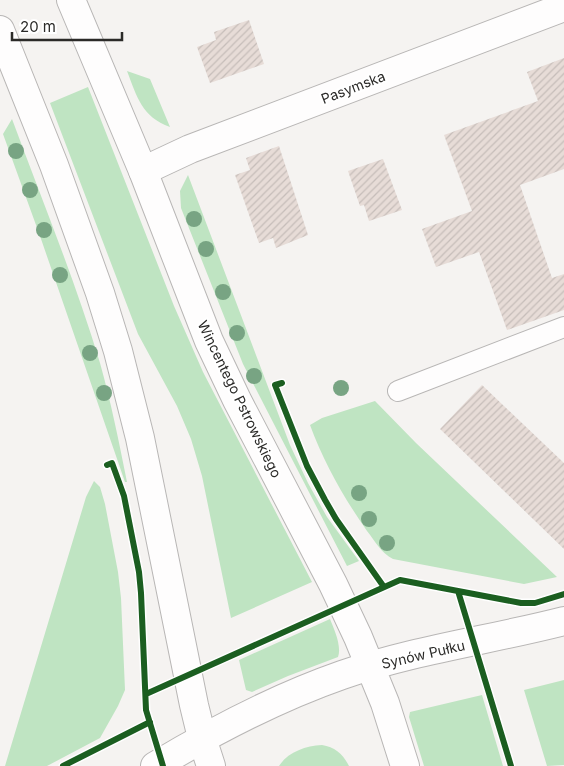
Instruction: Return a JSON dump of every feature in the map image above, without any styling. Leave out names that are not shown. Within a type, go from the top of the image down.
[{"type":"main road","name":"Wincentego Pstrowskiego","points":[[71,0],[221,368],[333,584],[370,666],[385,704],[405,766]]},
{"type":"main road","name":"Pasymska","points":[[142,171],[190,149],[560,5]]},
{"type":"main road","points":[[0,30],[54,165],[100,292],[126,378],[202,738],[211,766]]},
{"type":"main road","name":"Synów Pułku","points":[[155,766],[202,738],[282,698],[344,674],[429,651],[526,631],[564,621]]},
{"type":"lane","points":[[398,391],[564,327]]},
{"type":"green space","points":[[127,71],[150,79],[170,127],[153,118],[147,112],[138,98]]},
{"type":"green space","points":[[88,87],[174,306],[203,372],[312,582],[231,618],[202,476],[191,439],[177,406],[138,334],[50,103]]},
{"type":"green space","points":[[12,119],[69,271],[100,363],[127,482],[125,482],[3,134]]},
{"type":"green space","points":[[188,175],[290,445],[327,517],[359,561],[347,566],[243,364],[181,208],[180,191]]},
{"type":"green space","points":[[375,401],[416,443],[557,577],[524,584],[393,559],[385,554],[350,506],[328,467],[310,425],[322,418]]},
{"type":"green space","points":[[94,481],[100,487],[105,504],[118,572],[125,690],[100,738],[47,766],[5,766],[86,497]]},
{"type":"green space","points":[[330,619],[338,643],[338,657],[252,692],[246,690],[239,660]]},
{"type":"green space","points":[[564,680],[564,765],[547,766],[524,690]]},
{"type":"green space","points":[[482,695],[503,766],[424,766],[409,717],[410,712]]},
{"type":"green space","points":[[322,745],[331,747],[338,752],[349,766],[279,766],[292,753]]},
{"type":"building","points":[[249,20],[264,64],[210,83],[197,47],[216,40],[214,32]]},
{"type":"building","points":[[564,58],[564,169],[520,185],[552,278],[564,274],[564,310],[507,330],[479,252],[436,267],[422,229],[472,211],[444,135],[538,101],[527,72]]},
{"type":"building","points":[[279,146],[308,235],[276,248],[273,238],[259,243],[235,175],[250,170],[246,158]]},
{"type":"building","points":[[383,159],[402,210],[369,221],[364,205],[360,206],[348,171]]},
{"type":"building","points":[[482,385],[564,463],[564,549],[440,429]]},
{"type":"cycle path","points":[[282,383],[275,385],[307,466],[336,519],[384,587]]},
{"type":"cycle path","points":[[107,465],[112,463],[124,496],[139,572],[146,710],[163,766]]},
{"type":"cycle path","points":[[146,694],[400,580],[521,603],[535,603],[564,594]]},
{"type":"cycle path","points":[[458,591],[511,766]]},
{"type":"cycle path","points":[[63,766],[150,722]]}]
